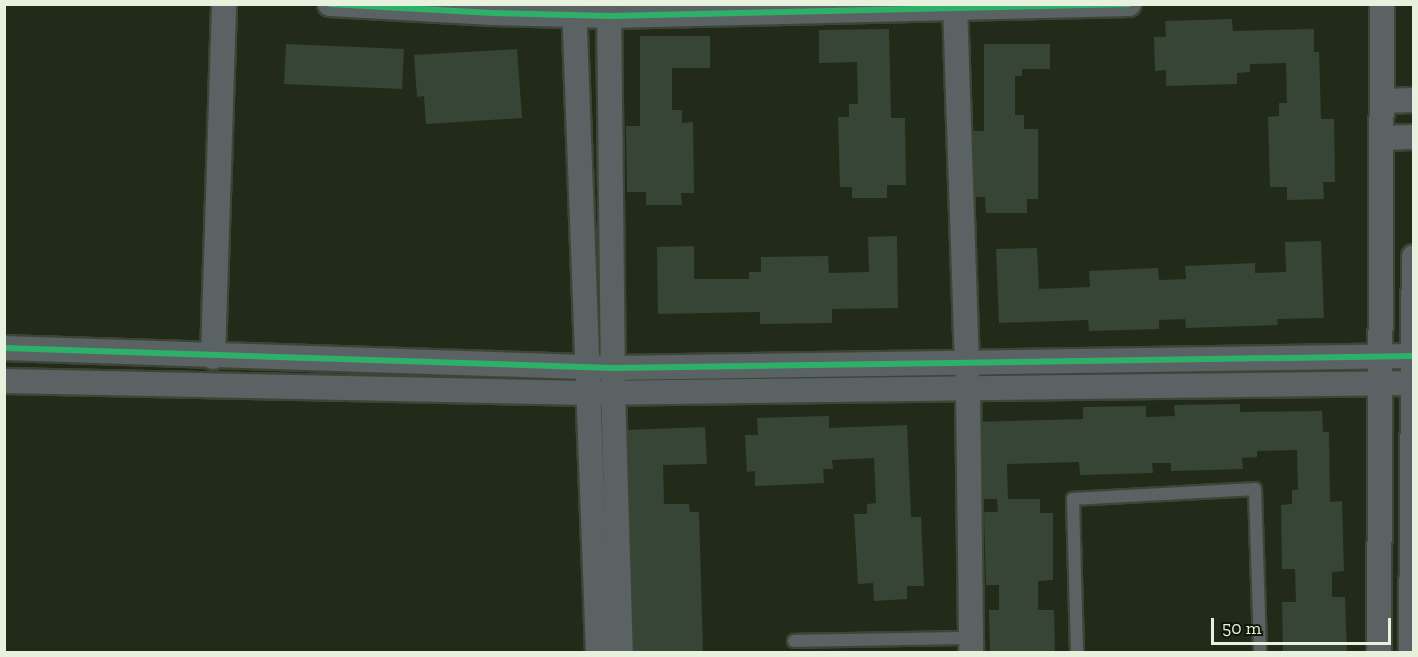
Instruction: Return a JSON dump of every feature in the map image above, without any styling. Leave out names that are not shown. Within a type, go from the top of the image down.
[{"type":"street","points":[[213,357],[224,4]]},
{"type":"street","points":[[330,4],[574,10],[1129,4]]},
{"type":"street","points":[[1379,652],[1378,383],[1382,4]]},
{"type":"street","points":[[955,6],[968,389],[970,645]]},
{"type":"street","points":[[574,10],[589,368],[605,384],[621,652]]},
{"type":"street","points":[[598,652],[605,384],[609,10]]},
{"type":"street","points":[[1382,102],[1413,100]]},
{"type":"street","points":[[1382,138],[1413,137]]},
{"type":"street","points":[[1411,652],[1413,257]]},
{"type":"street","points":[[4,348],[213,357],[589,368]]},
{"type":"street","points":[[605,384],[967,363],[1413,356]]},
{"type":"street","points":[[4,381],[605,384],[968,389],[1413,383]]},
{"type":"lane","points":[[1077,652],[1073,499],[1255,489],[1260,652]]},
{"type":"lane","points":[[794,642],[970,645]]},
{"type":"building","points":[[1232,19],[1233,31],[1314,29],[1314,52],[1319,52],[1321,119],[1334,119],[1335,182],[1323,182],[1324,199],[1287,200],[1287,187],[1270,187],[1268,117],[1279,116],[1279,103],[1287,103],[1286,63],[1250,64],[1250,72],[1237,73],[1237,84],[1166,86],[1166,70],[1155,71],[1154,37],[1166,37],[1165,21]]},
{"type":"building","points":[[889,29],[891,118],[905,118],[906,185],[887,185],[887,198],[852,198],[852,187],[840,187],[838,117],[849,117],[849,104],[858,104],[857,62],[819,63],[819,30]]},
{"type":"building","points":[[640,36],[710,36],[710,68],[672,68],[672,110],[682,110],[682,123],[693,122],[694,193],[681,193],[682,205],[646,205],[646,192],[627,192],[626,126],[640,126]]},
{"type":"building","points":[[286,44],[404,49],[402,89],[284,84]]},
{"type":"building","points":[[984,44],[1050,44],[1050,69],[1022,69],[1022,76],[1015,76],[1015,115],[1024,115],[1024,129],[1038,129],[1038,199],[1027,199],[1027,213],[986,213],[985,197],[971,197],[971,131],[984,131]]},
{"type":"building","points":[[517,49],[522,118],[426,124],[424,96],[417,97],[414,55]]},
{"type":"building","points":[[897,236],[898,308],[832,309],[832,323],[760,324],[760,312],[658,314],[657,247],[694,246],[694,279],[749,279],[749,272],[761,272],[761,257],[828,256],[829,273],[869,272],[868,237]]},
{"type":"building","points":[[1321,241],[1324,318],[1277,319],[1278,325],[1186,328],[1185,319],[1159,320],[1159,329],[1089,331],[1088,320],[999,323],[996,249],[1037,248],[1039,289],[1090,287],[1089,271],[1158,268],[1159,280],[1186,279],[1185,266],[1255,263],[1255,273],[1286,272],[1285,242]]},
{"type":"building","points":[[1240,404],[1240,412],[1322,411],[1323,432],[1329,432],[1330,502],[1342,501],[1344,571],[1332,572],[1332,597],[1345,597],[1347,652],[1283,652],[1282,602],[1296,602],[1295,569],[1282,569],[1281,505],[1292,504],[1292,490],[1298,490],[1297,450],[1257,451],[1257,457],[1242,458],[1243,469],[1171,471],[1171,463],[1152,463],[1153,473],[1080,475],[1079,462],[1007,464],[1008,499],[1040,499],[1040,513],[1053,513],[1053,580],[1038,581],[1038,610],[1054,610],[1055,652],[990,652],[989,610],[999,610],[999,585],[986,585],[984,512],[998,512],[997,499],[976,499],[974,422],[1083,419],[1083,407],[1146,406],[1146,417],[1175,416],[1174,405]]},
{"type":"building","points":[[829,416],[829,428],[907,425],[911,517],[921,517],[924,586],[907,586],[907,599],[874,601],[873,583],[858,584],[854,514],[867,514],[867,504],[876,503],[874,458],[832,460],[833,469],[823,469],[824,483],[755,486],[755,471],[747,472],[745,435],[758,435],[757,418]]},
{"type":"building","points":[[705,427],[707,464],[663,465],[664,504],[689,504],[690,512],[699,512],[703,652],[634,652],[627,430]]},
{"type":"cycle path","points":[[330,4],[492,13],[610,16],[1129,4]]},
{"type":"cycle path","points":[[4,348],[613,368],[1414,356]]}]
